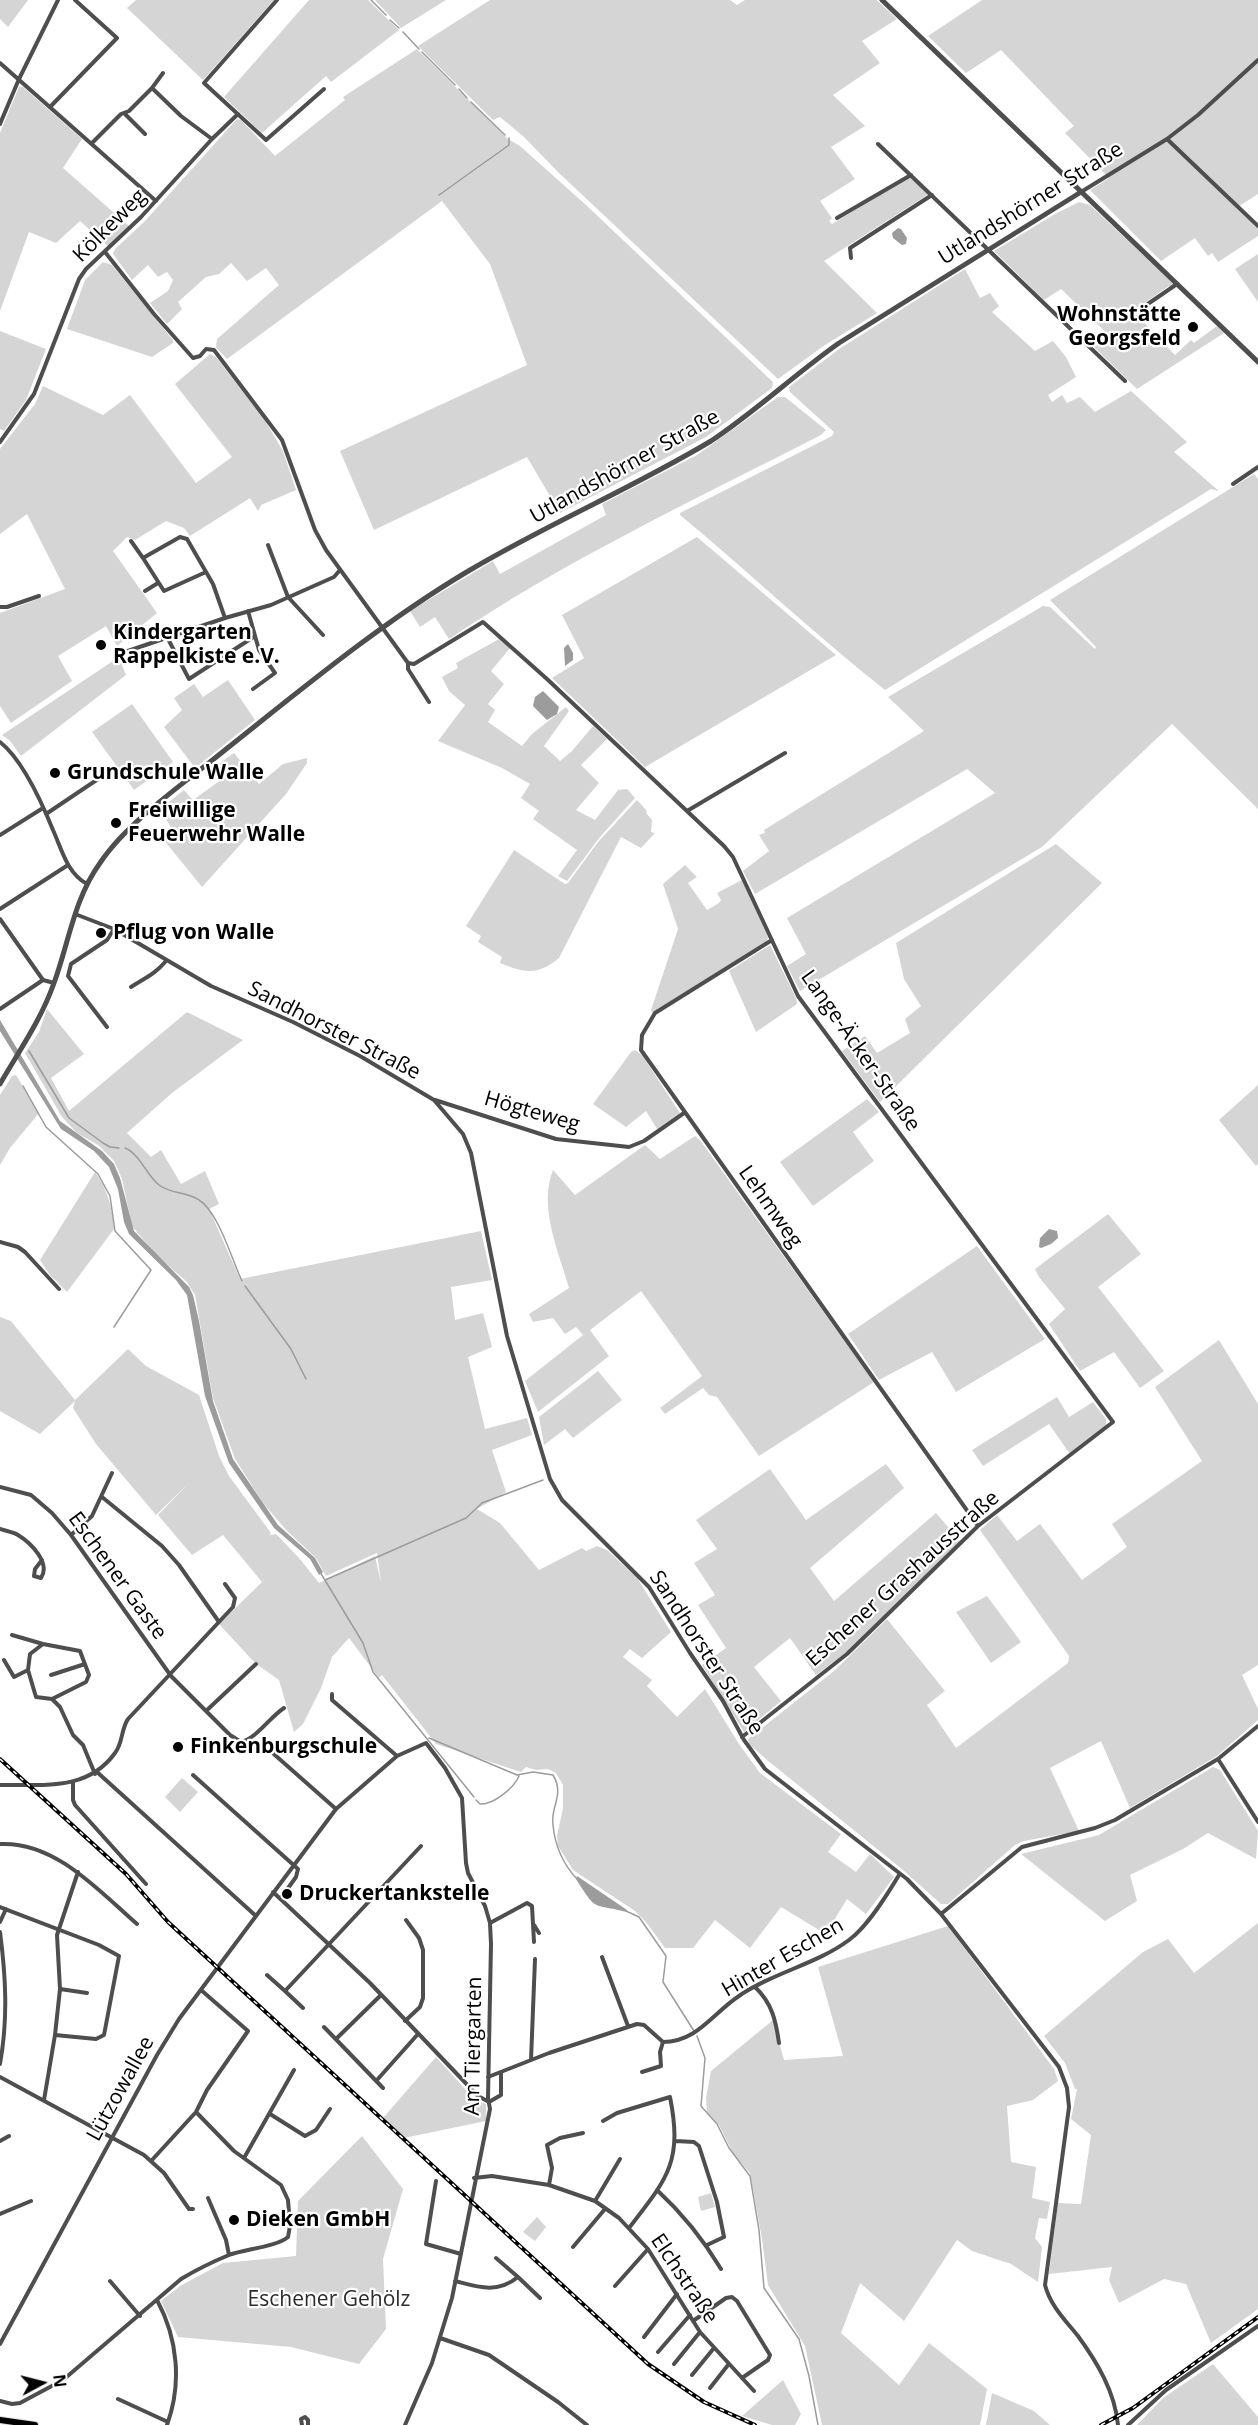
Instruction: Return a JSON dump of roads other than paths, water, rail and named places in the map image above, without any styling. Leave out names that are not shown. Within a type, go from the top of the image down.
[{"type":"main road","points":[[0,2420],[35,2425]]},
{"type":"street","points":[[0,123],[58,0]]},
{"type":"street","points":[[50,107],[117,38],[75,0]]},
{"type":"street","points":[[277,0],[204,83],[266,140],[324,89]]},
{"type":"street","points":[[882,0],[1258,362]]},
{"type":"street","name":"Utlandshörner Straße","points":[[0,1084],[43,1010],[54,983],[74,914],[87,884],[109,851],[134,826],[320,674],[383,627],[482,563],[711,441],[743,419],[810,363],[839,343],[1167,139],[1198,115],[1258,60]]},
{"type":"street","points":[[0,63],[156,201]]},
{"type":"street","points":[[92,143],[129,111],[152,88],[163,73]]},
{"type":"street","points":[[152,88],[181,116],[212,139]]},
{"type":"street","points":[[124,113],[146,134]]},
{"type":"street","name":"Kölkeweg","points":[[0,442],[34,394],[79,279],[238,114]]},
{"type":"street","points":[[1167,139],[1258,226]]},
{"type":"street","points":[[878,144],[1125,381]]},
{"type":"street","points":[[837,218],[911,176]]},
{"type":"street","points":[[851,258],[850,248],[932,195]]},
{"type":"street","points":[[105,252],[154,314],[193,358],[200,356],[206,349],[214,350],[272,426],[290,458],[315,530],[340,570],[408,663],[408,669],[429,702]]},
{"type":"street","points":[[1139,310],[1178,284]]},
{"type":"street","points":[[1233,484],[1258,467]]},
{"type":"street","points":[[143,558],[183,537],[190,541],[217,592],[225,618]]},
{"type":"street","points":[[131,541],[163,590],[167,591],[206,572]]},
{"type":"street","points":[[268,545],[288,597],[323,635]]},
{"type":"street","points":[[116,655],[288,597],[334,578],[340,570]]},
{"type":"street","points":[[145,591],[158,583]]},
{"type":"street","points":[[0,607],[7,608],[39,596]]},
{"type":"street","points":[[248,611],[259,650],[275,673],[253,689]]},
{"type":"street","name":"Lange-Äcker-Straße","points":[[408,663],[414,664],[483,622],[547,679],[733,857],[791,984],[804,1005],[1113,1422]]},
{"type":"street","points":[[167,637],[186,677],[191,679],[255,636]]},
{"type":"street","points":[[0,742],[15,757],[46,814],[74,875],[87,884]]},
{"type":"street","points":[[687,811],[785,753]]},
{"type":"street","points":[[46,814],[107,773]]},
{"type":"street","points":[[0,835],[43,808]]},
{"type":"street","points":[[0,909],[68,865]]},
{"type":"street","name":"Sandhorster Straße","points":[[74,914],[114,929],[211,986],[270,1014],[293,1022],[360,1056],[434,1100],[463,1134],[471,1153],[507,1336],[550,1479],[562,1500],[649,1587],[723,1701],[742,1737],[765,1769],[907,1879],[941,1914],[1059,2067],[1067,2088],[1069,2107],[1045,2285],[1052,2303],[1099,2367],[1112,2400],[1118,2425]]},
{"type":"street","points":[[0,919],[43,980],[54,983]]},
{"type":"street","points":[[107,1027],[68,976],[71,964],[107,940],[114,929]]},
{"type":"street","name":"Lehmweg","points":[[772,940],[655,1013],[642,1035],[640,1045],[646,1058],[684,1113],[978,1526]]},
{"type":"street","points":[[131,987],[145,977],[156,974],[166,961]]},
{"type":"street","points":[[0,1010],[43,980]]},
{"type":"street","name":"Högteweg","points":[[434,1100],[556,1139],[628,1147],[644,1141],[684,1113]]},
{"type":"street","points":[[0,1242],[18,1247],[25,1252],[59,1289]]},
{"type":"street","name":"Eschener Grashausstraße","points":[[742,1737],[847,1654],[978,1526],[1113,1422]]},
{"type":"street","points":[[71,1535],[92,1516],[112,1473]]},
{"type":"street","name":"Eschener Gaste","points":[[0,1487],[31,1495],[52,1512],[71,1535],[171,1676],[230,1735],[237,1740],[244,1741],[284,1708]]},
{"type":"street","points":[[102,1497],[162,1546],[179,1565],[219,1622]]},
{"type":"street","points":[[0,1529],[19,1535],[39,1554],[42,1560]]},
{"type":"street","points":[[0,1785],[74,1782],[96,1773],[117,1751],[126,1722],[233,1607],[235,1598],[225,1584]]},
{"type":"street","points":[[12,1635],[80,1651],[89,1675],[86,1682],[52,1699],[36,1697],[28,1670],[30,1654],[43,1644]]},
{"type":"street","points":[[4,1660],[14,1677],[28,1670]]},
{"type":"street","points":[[51,1675],[85,1664]]},
{"type":"street","points":[[206,1711],[256,1664]]},
{"type":"street","points":[[332,1694],[332,1700],[397,1756]]},
{"type":"street","points":[[52,1699],[60,1707],[73,1735],[83,1745],[96,1773],[256,1916]]},
{"type":"street","points":[[941,1914],[1022,1847],[1095,1828],[1115,1820],[1218,1759],[1258,1726]]},
{"type":"street","name":"Lützowallee","points":[[0,2344],[168,2035],[336,1809],[397,1756],[426,1743]]},
{"type":"street","name":"Am Tiergarten","points":[[405,2425],[440,2338],[461,2254],[474,2178],[489,2116],[490,1923],[485,1906],[468,1873],[462,1798],[445,1768],[426,1743]]},
{"type":"street","points":[[264,1751],[267,1748],[280,1758],[336,1809]]},
{"type":"street","points":[[1218,1759],[1258,1822]]},
{"type":"street","points":[[194,1775],[293,1864]]},
{"type":"street","points":[[74,1782],[75,1805],[146,1884]]},
{"type":"street","points":[[0,1844],[14,1843],[53,1857],[78,1872],[137,1924]]},
{"type":"street","points":[[285,1991],[421,1846]]},
{"type":"street","name":"Lützowallee","points":[[280,1898],[298,1873],[298,1869],[293,1864]]},
{"type":"street","points":[[44,2100],[56,2035],[60,1989],[59,1930],[78,1872]]},
{"type":"street","name":"Hinter Eschen","points":[[663,2042],[676,2042],[688,2038],[739,1995],[848,1941],[886,1895],[899,1875]]},
{"type":"street","points":[[273,1892],[381,1995],[478,2096],[489,2102],[501,2095],[501,2072]]},
{"type":"street","points":[[490,1923],[528,1903],[532,1906],[534,1942]]},
{"type":"street","points":[[0,1907],[107,1948],[119,1956],[104,2035],[96,2039],[56,2035]]},
{"type":"street","points":[[0,1922],[6,1909]]},
{"type":"street","points":[[405,2021],[420,2007],[423,1998],[423,1950],[419,1938],[406,1920]]},
{"type":"street","points":[[534,1924],[539,1933]]},
{"type":"street","points":[[0,1932],[6,1976],[7,2010],[0,2064]]},
{"type":"street","points":[[602,1957],[628,2026]]},
{"type":"street","points":[[531,2060],[535,1959]]},
{"type":"street","points":[[267,1975],[303,2008]]},
{"type":"street","points":[[755,1987],[766,1998],[775,2015],[779,2043]]},
{"type":"street","points":[[60,1989],[87,1993]]},
{"type":"street","points":[[152,2160],[196,2112],[207,2090],[248,2031],[201,1990]]},
{"type":"street","points":[[336,2039],[381,1995]]},
{"type":"street","points":[[488,2077],[637,2024],[644,2025],[663,2042],[660,2052],[661,2066],[642,2072]]},
{"type":"street","points":[[324,2027],[383,2088]]},
{"type":"street","points":[[377,2080],[418,2034]]},
{"type":"street","points":[[244,2158],[294,2070]]},
{"type":"street","points":[[0,2077],[152,2160],[177,2189],[189,2209],[193,2209]]},
{"type":"street","points":[[603,2121],[617,2113],[670,2097],[676,2141],[672,2163],[657,2190],[629,2228]]},
{"type":"street","points":[[270,2114],[305,2136],[316,2130],[330,2109]]},
{"type":"street","points":[[0,2401],[12,2404],[24,2402],[63,2380],[194,2271],[229,2255],[286,2240],[290,2234],[286,2194],[281,2185],[234,2151],[196,2112]]},
{"type":"street","points":[[549,2185],[552,2168],[547,2145],[560,2138],[583,2133]]},
{"type":"street","points":[[0,2141],[9,2136]]},
{"type":"street","points":[[676,2141],[694,2142],[699,2146],[717,2202],[724,2236],[706,2245]]},
{"type":"street","points":[[595,2201],[620,2159]]},
{"type":"street","name":"Elchstraße","points":[[474,2178],[492,2176],[549,2185],[595,2201],[629,2228],[648,2249],[700,2331],[728,2365],[754,2391]]},
{"type":"street","points":[[436,2181],[426,2244],[461,2254]]},
{"type":"street","points":[[657,2190],[681,2212],[721,2269]]},
{"type":"street","points":[[208,2198],[226,2240],[229,2255]]},
{"type":"street","points":[[0,2214],[31,2201]]},
{"type":"street","points":[[573,2247],[605,2209]]},
{"type":"street","points":[[615,2286],[648,2249]]},
{"type":"street","points":[[496,2258],[540,2298]]},
{"type":"street","points":[[455,2281],[490,2289],[510,2284],[518,2277]]},
{"type":"street","points":[[110,2281],[140,2316]]},
{"type":"street","points":[[644,2337],[677,2294]]},
{"type":"street","points":[[693,2321],[726,2298],[732,2297],[737,2301],[770,2355],[768,2360],[742,2378]]},
{"type":"street","points":[[118,2399],[168,2424],[176,2393],[177,2375],[172,2337],[157,2300]]},
{"type":"street","points":[[658,2352],[690,2315]]},
{"type":"street","points":[[1128,2425],[1166,2390],[1258,2326]]},
{"type":"street","points":[[674,2364],[700,2331]]},
{"type":"street","points":[[440,2338],[489,2355],[549,2395],[587,2425]]},
{"type":"street","points":[[692,2375],[714,2348]]},
{"type":"street","points":[[710,2388],[728,2365]]},
{"type":"street","points":[[302,2425],[302,2419],[305,2417],[308,2425]]},
{"type":"waterway","points":[[371,0],[386,15]]},
{"type":"waterway","points":[[390,20],[399,28]]},
{"type":"waterway","points":[[403,32],[419,49]]},
{"type":"waterway","points":[[422,52],[455,85]]},
{"type":"waterway","points":[[459,89],[467,98]]},
{"type":"waterway","points":[[471,102],[505,135]]},
{"type":"waterway","points":[[439,195],[509,145],[509,138]]},
{"type":"waterway","points":[[29,1051],[69,1118],[103,1143],[119,1148]]},
{"type":"waterway","points":[[23,1086],[46,1127],[98,1174],[110,1196],[115,1231],[151,1270],[114,1327]]},
{"type":"waterway","points":[[125,1148],[135,1155],[159,1185],[194,1197],[206,1206],[224,1237],[242,1281]]},
{"type":"waterway","points":[[245,1286],[291,1349],[306,1379]]},
{"type":"waterway","points":[[325,1580],[466,1518],[482,1503],[543,1480]]},
{"type":"waterway","points":[[320,1572],[363,1643],[373,1672],[474,1797]]},
{"type":"waterway","points":[[429,1738],[517,1775],[533,1772],[553,1775],[558,1789],[553,1812],[555,1840],[563,1860],[577,1879]]},
{"type":"waterway","points":[[476,1800],[480,1804],[485,1804],[497,1799],[513,1786],[519,1776]]},
{"type":"waterway","points":[[626,1911],[639,1917],[666,1956],[663,1982],[694,2031]]},
{"type":"waterway","points":[[697,2036],[705,2058],[701,2106],[717,2124],[729,2148],[750,2176],[759,2230],[764,2288],[799,2339],[818,2425]]},
{"type":"railway","points":[[0,1759],[126,1874],[168,1922],[648,2364],[704,2402],[755,2425]]},
{"type":"railway","points":[[1101,2425],[1133,2408],[1258,2317]]},
{"type":"place","name":"Wohnstätte Georgsfeld","points":[[1193,327]]},
{"type":"place","name":"Kindergarten Rappelkiste e.V.","points":[[101,645]]},
{"type":"place","name":"Grundschule Walle","points":[[55,773]]},
{"type":"place","name":"Freiwillige Feuerwehr Walle","points":[[116,823]]},
{"type":"place","name":"Pflug von Walle","points":[[101,933]]},
{"type":"place","name":"Finkenburgschule","points":[[178,1747]]},
{"type":"place","name":"Druckertankstelle","points":[[287,1894]]},
{"type":"place","name":"Dieken GmbH","points":[[234,2220]]},
{"type":"park label","name":"Eschener Gehölz","points":[[329,2300]]}]
